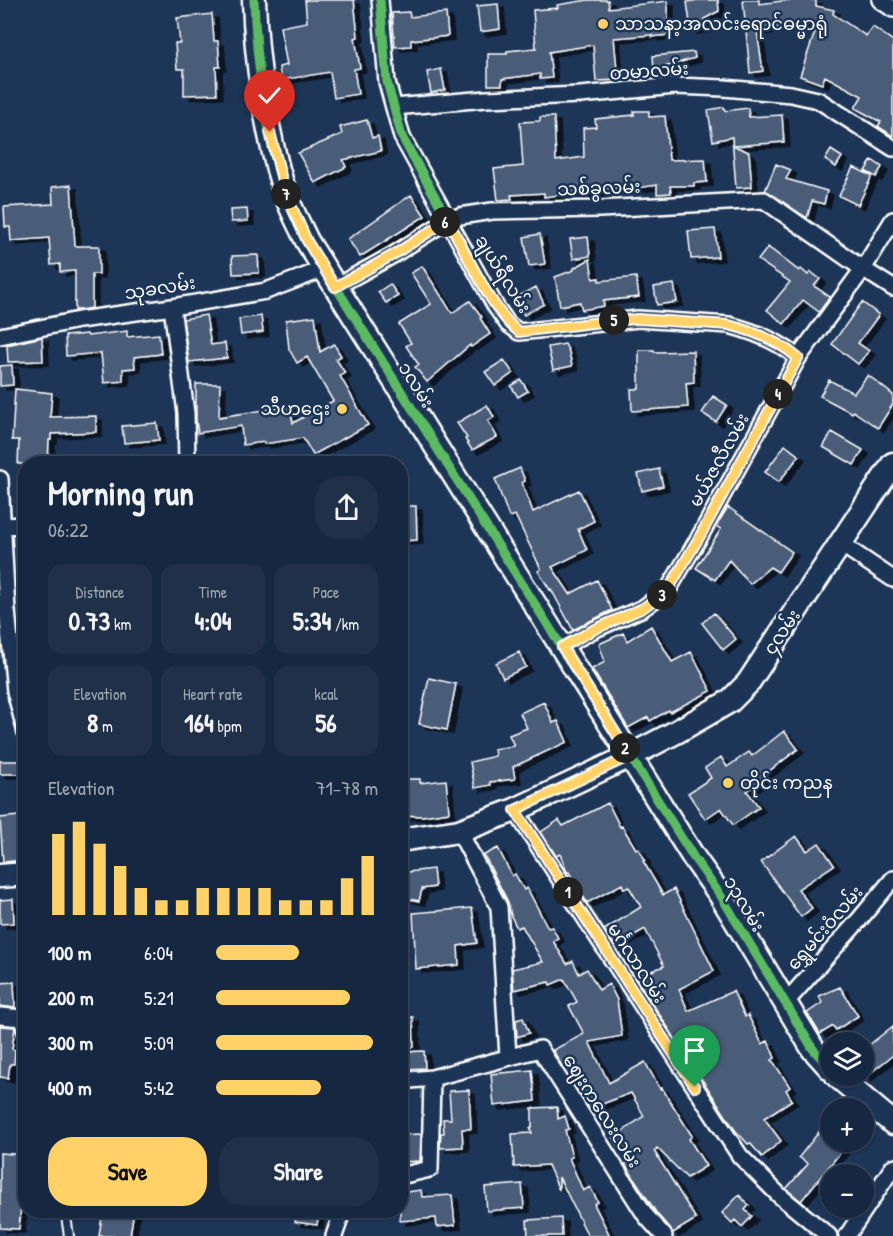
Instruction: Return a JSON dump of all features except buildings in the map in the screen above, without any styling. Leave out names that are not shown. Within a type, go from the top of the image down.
[{"type":"street","name":"၁လမ်း","points":[[254,0],[255,35],[270,132],[285,192],[307,241],[630,756]]},
{"type":"street","name":"ချယ်ရီလမ်း","points":[[380,0],[387,82],[402,137],[496,307],[508,324],[519,332],[638,319],[729,325],[788,349],[798,358]]},
{"type":"street","points":[[880,0],[893,9]]},
{"type":"street","name":"တမာလမ်း","points":[[394,107],[486,99],[580,95],[675,86],[724,88],[791,94],[818,100],[893,148]]},
{"type":"street","name":"သစ်ခွလမ်း","points":[[329,278],[393,255],[448,220],[460,216],[492,211],[600,209],[764,200],[893,288]]},
{"type":"street","name":"မယ်ဇလီလမ်း","points":[[562,647],[593,630],[643,608],[668,590],[798,358],[863,269],[893,220]]},
{"type":"street","name":"သုခလမ်း","points":[[0,336],[79,320],[172,307],[329,278]]},
{"type":"street","points":[[172,307],[186,413],[187,456]]},
{"type":"street","name":"၄လမ်း","points":[[408,839],[459,831],[515,810],[630,756],[730,701],[748,683],[893,464]]},
{"type":"street","points":[[0,479],[1,526],[15,691],[18,702]]},
{"type":"street","points":[[1,526],[18,525]]},
{"type":"street","points":[[841,543],[893,579]]},
{"type":"street","name":"၁၃လမ်း","points":[[630,756],[694,858],[721,896],[813,1049],[820,1057]]},
{"type":"street","name":"မင်္ဂလာလမ်း","points":[[515,810],[740,1156],[780,1196],[829,1236]]},
{"type":"street","points":[[459,831],[499,907],[508,1057]]},
{"type":"street","points":[[0,876],[18,875]]},
{"type":"street","name":"ရွှေမင်းဝံလမ်း","points":[[786,1002],[893,879]]},
{"type":"street","points":[[0,1016],[18,1018]]},
{"type":"street","name":"ဈေးကလေးလမ်း","points":[[408,1080],[432,1078],[540,1049],[646,1216],[664,1236]]},
{"type":"street","points":[[408,1174],[430,1169],[432,1078]]},
{"type":"street","points":[[849,1086],[893,1123]]},
{"type":"street","points":[[847,1236],[893,1167]]},
{"type":"street","points":[[334,1236],[340,1218]]},
{"type":"lane","points":[[66,1218],[69,1236]]},
{"type":"cycle path","points":[[254,0],[257,47],[272,145],[286,197],[307,241],[820,1057]]},
{"type":"cycle path","points":[[380,0],[387,82],[402,137],[496,307],[508,324],[519,332],[638,319],[729,325],[765,338],[798,358]]},
{"type":"place","name":"သာသနာ့အလင်းရောင်ဓမ္မာရုံ","points":[[603,24]]},
{"type":"place","name":"သီဟဌေး","points":[[342,409]]},
{"type":"place","name":"တိုင်း ကညန","points":[[728,783]]},
{"type":"route","points":[[270,132],[285,192],[307,241],[335,287],[393,255],[448,220],[496,307],[508,324],[519,332],[638,319],[729,325],[788,349],[798,358],[668,590],[643,608],[593,630],[562,647],[630,756],[515,810],[695,1087]]}]
